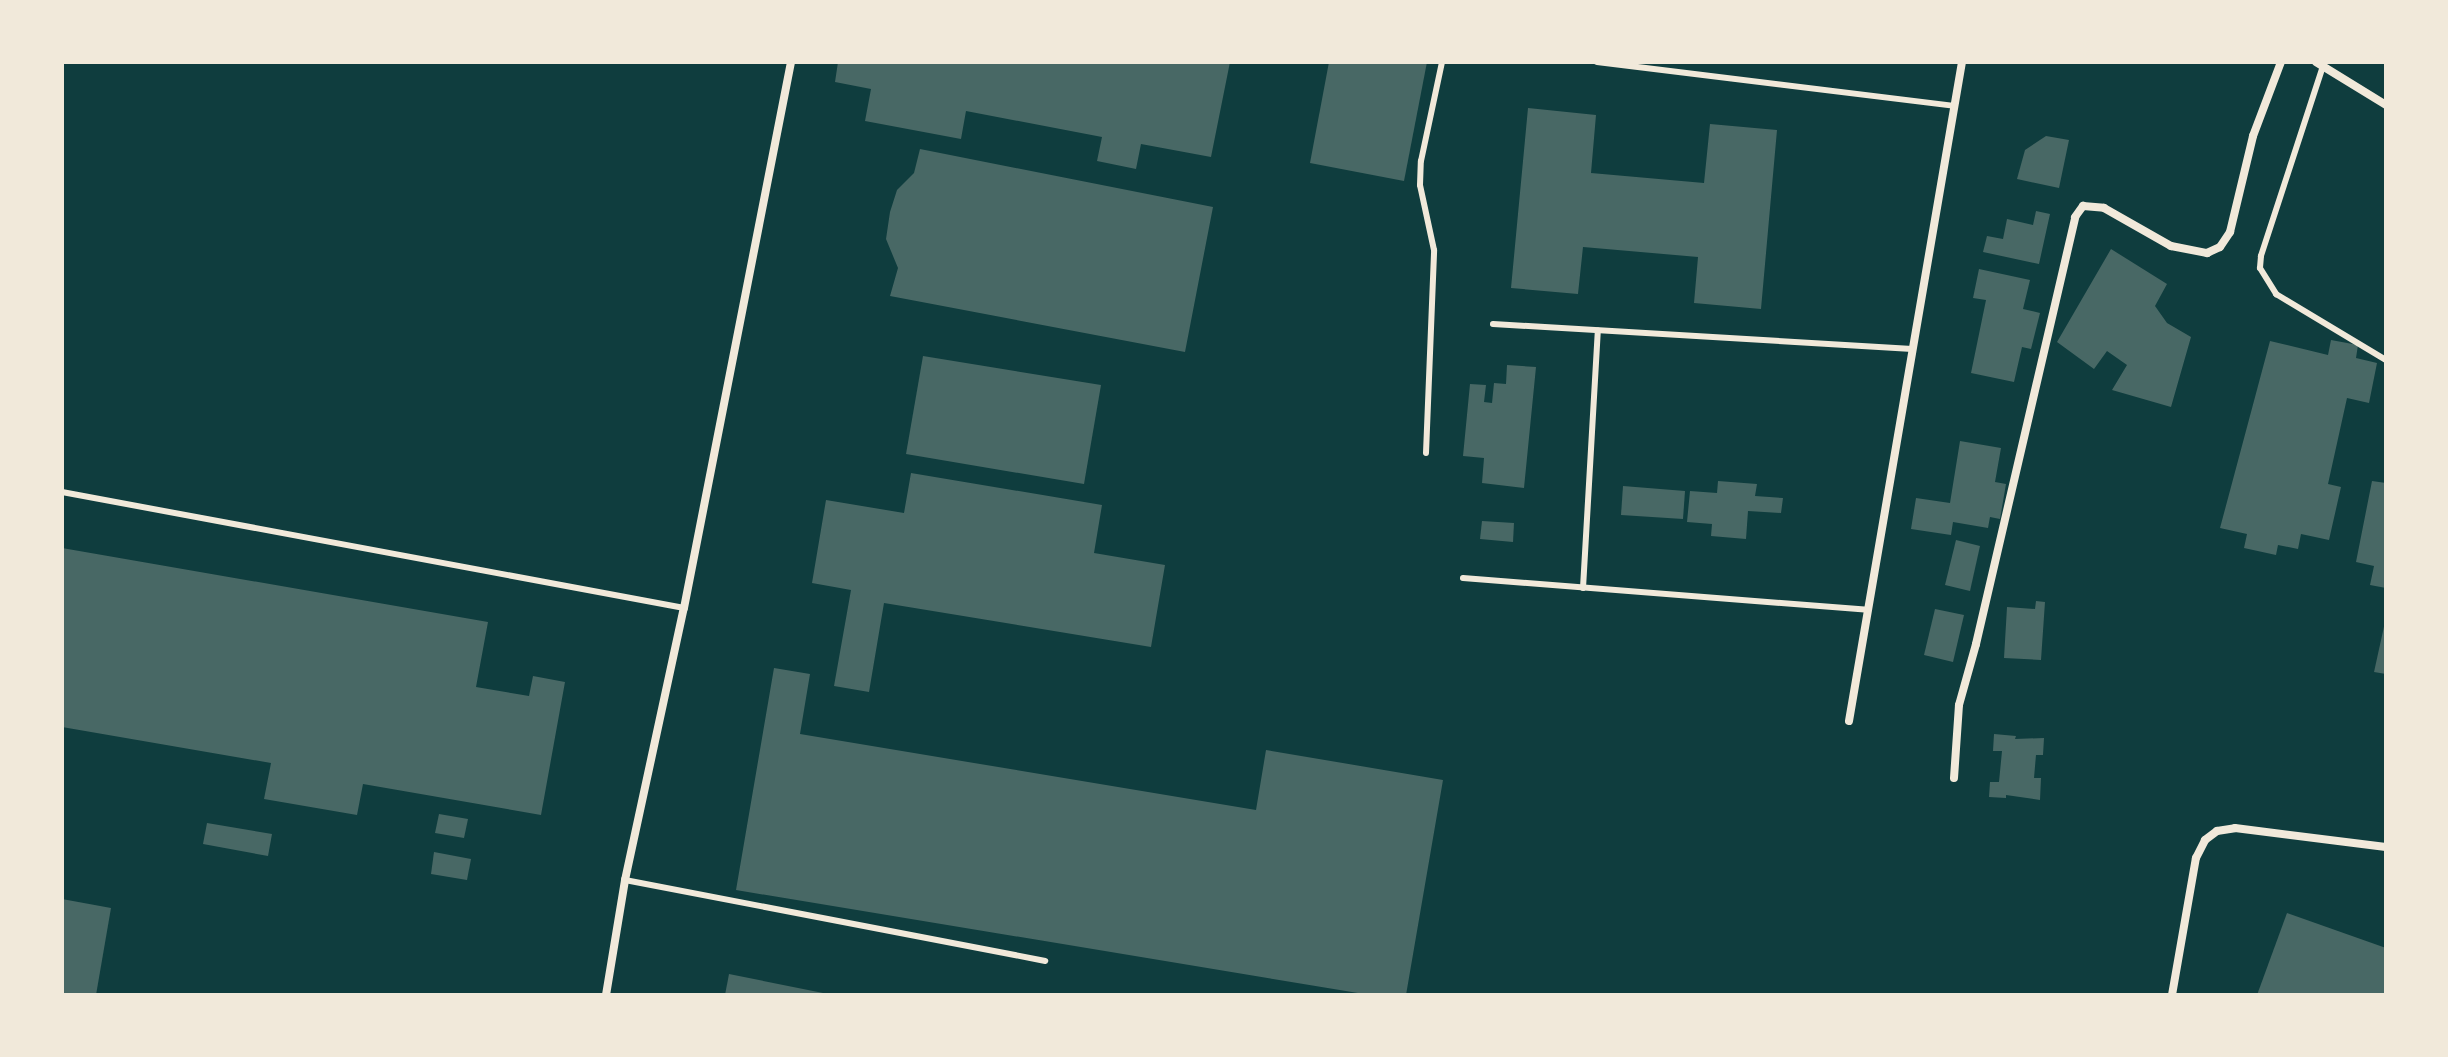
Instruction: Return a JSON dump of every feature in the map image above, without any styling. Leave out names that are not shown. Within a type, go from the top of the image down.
[{"type":"street","points":[[606,995],[625,880],[684,608],[791,62]]},
{"type":"street","points":[[1849,721],[1962,62]]},
{"type":"street","points":[[1954,778],[1959,705],[2075,217],[2083,206],[2104,208],[2171,246],[2207,253],[2220,247],[2230,232],[2253,136],[2281,62]]},
{"type":"street","points":[[2320,64],[2386,105]]},
{"type":"street","points":[[2172,995],[2196,858],[2205,840],[2217,831],[2235,828],[2386,847]]},
{"type":"lane","points":[[1426,453],[1434,250],[1420,185],[1421,161],[1442,62]]},
{"type":"lane","points":[[1597,62],[1954,106]]},
{"type":"lane","points":[[2320,64],[2261,256],[2260,268],[2276,294],[2386,360]]},
{"type":"lane","points":[[1493,324],[1912,349]]},
{"type":"lane","points":[[1583,588],[1598,330]]},
{"type":"lane","points":[[62,492],[684,608]]},
{"type":"lane","points":[[1463,578],[1868,610]]},
{"type":"lane","points":[[625,880],[1045,961]]},
{"type":"building","points":[[838,62],[1230,62],[1211,157],[1141,144],[1136,169],[1097,161],[1102,137],[966,111],[961,139],[865,121],[871,89],[835,82]]},
{"type":"building","points":[[1329,62],[1427,62],[1404,181],[1310,163]]},
{"type":"building","points":[[1528,108],[1596,115],[1591,173],[1704,183],[1710,124],[1777,130],[1761,309],[1694,303],[1698,257],[1583,247],[1578,294],[1511,288]]},
{"type":"building","points":[[2046,136],[2069,140],[2059,188],[2017,179],[2025,150]]},
{"type":"building","points":[[920,149],[1213,207],[1185,352],[890,296],[898,268],[886,239],[890,212],[897,190],[914,173]]},
{"type":"building","points":[[2036,211],[2050,214],[2039,264],[1983,252],[1987,236],[2003,239],[2007,219],[2033,225]]},
{"type":"building","points":[[2111,249],[2167,284],[2155,306],[2167,323],[2191,337],[2171,407],[2112,390],[2127,365],[2107,351],[2094,369],[2057,342]]},
{"type":"building","points":[[1979,269],[2030,280],[2023,309],[2040,313],[2031,349],[2022,347],[2014,382],[1971,373],[1986,300],[1973,298]]},
{"type":"building","points":[[2331,340],[2358,345],[2356,358],[2377,363],[2369,403],[2347,398],[2328,484],[2341,487],[2329,540],[2301,534],[2298,549],[2278,545],[2276,555],[2244,548],[2247,534],[2220,528],[2270,341],[2328,355]]},
{"type":"building","points":[[923,356],[1101,385],[1084,484],[906,454]]},
{"type":"building","points":[[1507,365],[1536,367],[1524,488],[1482,483],[1484,458],[1463,456],[1470,384],[1486,385],[1484,402],[1492,403],[1494,383],[1506,384]]},
{"type":"building","points":[[1960,441],[2001,448],[1995,482],[2006,484],[2000,519],[1990,517],[1988,528],[1953,522],[1951,535],[1911,529],[1916,498],[1950,503]]},
{"type":"building","points":[[911,473],[1102,505],[1094,553],[1165,565],[1151,647],[884,603],[869,692],[834,686],[851,590],[812,583],[826,500],[904,513]]},
{"type":"building","points":[[1718,481],[1757,484],[1755,496],[1783,498],[1781,513],[1748,511],[1746,539],[1711,536],[1712,524],[1687,522],[1690,491],[1717,493]]},
{"type":"building","points":[[2372,481],[2386,483],[2386,588],[2370,585],[2374,566],[2356,562]]},
{"type":"building","points":[[1623,486],[1685,491],[1683,519],[1621,515]]},
{"type":"building","points":[[1482,521],[1514,523],[1513,542],[1480,539]]},
{"type":"building","points":[[1956,540],[1980,546],[1970,591],[1945,585]]},
{"type":"building","points":[[62,548],[488,622],[476,687],[529,696],[533,676],[565,682],[541,815],[363,784],[357,815],[264,799],[271,763],[62,727]]},
{"type":"building","points":[[2036,601],[2045,602],[2041,660],[2004,658],[2007,607],[2035,609]]},
{"type":"building","points":[[1935,609],[1964,615],[1953,662],[1924,655]]},
{"type":"building","points":[[2386,622],[2386,674],[2374,672]]},
{"type":"building","points":[[774,668],[810,674],[800,734],[1256,810],[1266,750],[1443,780],[1406,995],[1370,995],[736,890]]},
{"type":"building","points":[[1994,734],[2016,736],[2015,739],[2044,738],[2043,755],[2036,755],[2034,778],[2041,778],[2040,800],[2006,795],[2006,798],[1989,797],[1990,782],[1999,782],[2002,751],[1993,751]]},
{"type":"building","points":[[439,814],[468,819],[464,838],[435,833]]},
{"type":"building","points":[[207,823],[272,834],[268,856],[203,844]]},
{"type":"building","points":[[434,852],[471,859],[467,880],[431,874]]},
{"type":"building","points":[[62,899],[111,908],[96,995],[62,995]]},
{"type":"building","points":[[2287,913],[2386,948],[2386,995],[2257,995]]},
{"type":"building","points":[[729,974],[828,994],[828,995],[725,995]]}]
